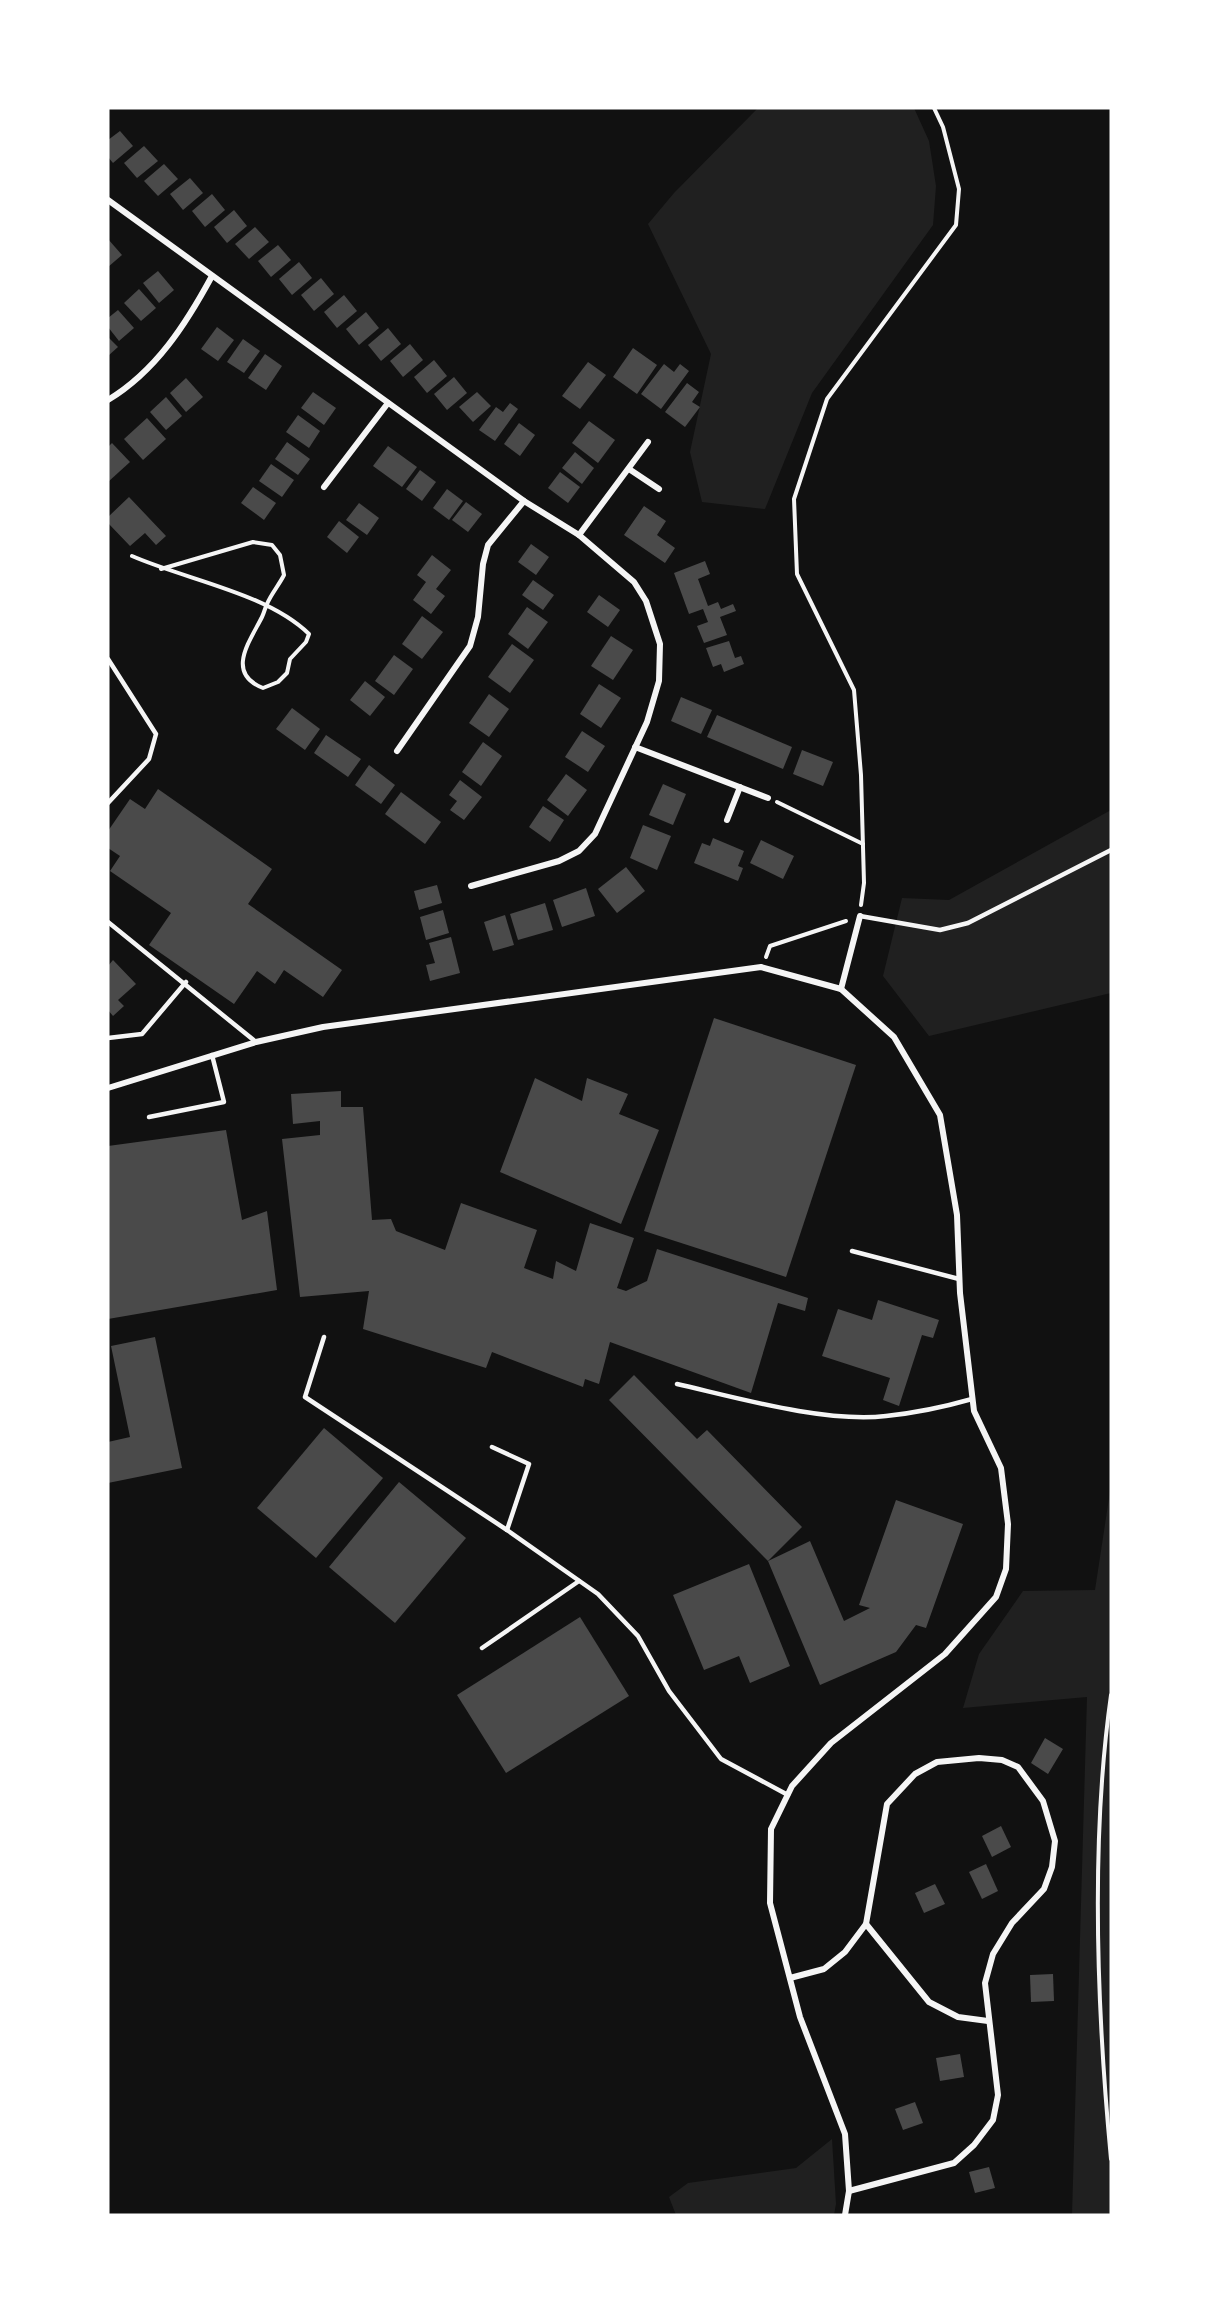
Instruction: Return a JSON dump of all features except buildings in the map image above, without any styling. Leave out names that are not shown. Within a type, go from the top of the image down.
[{"type":"street","points":[[108,200],[524,501],[579,535],[634,582],[646,601],[660,644],[660,681],[647,722],[595,834],[579,851],[559,861],[471,886]]},
{"type":"street","points":[[108,400],[156,361],[188,320],[212,276]]},
{"type":"street","points":[[324,487],[388,402]]},
{"type":"street","points":[[579,535],[648,442]]},
{"type":"street","points":[[629,469],[659,489]]},
{"type":"street","points":[[397,751],[470,646],[478,617],[483,564],[488,546],[524,501]]},
{"type":"street","points":[[635,747],[768,798]]},
{"type":"street","points":[[727,820],[741,787]]},
{"type":"street","points":[[841,989],[860,916]]},
{"type":"street","points":[[108,1088],[256,1042],[323,1027],[761,967],[841,989],[894,1037],[940,1115],[957,1215],[959,1279],[974,1412],[1001,1468],[1008,1524],[1006,1569],[996,1597],[945,1654],[831,1743],[792,1786],[771,1829],[770,1903],[800,2017],[845,2134],[849,2191],[845,2215]]},
{"type":"street","points":[[790,1978],[824,1969],[845,1952],[866,1924],[887,1804],[915,1774],[937,1762],[978,1758],[1002,1760],[1018,1767],[1043,1802],[1055,1841],[1052,1866],[1044,1889],[1012,1923],[993,1954],[985,1983],[998,2095],[993,2120],[974,2145],[954,2163],[849,2191]]},
{"type":"street","points":[[866,1924],[929,2002],[958,2018],[988,2021]]},
{"type":"lane","points":[[108,659],[156,734],[148,759],[108,803]]},
{"type":"lane","points":[[860,916],[940,930],[968,923],[1111,850]]},
{"type":"lane","points":[[108,922],[186,982],[256,1042]]},
{"type":"lane","points":[[108,1038],[142,1034],[186,982]]},
{"type":"lane","points":[[149,1117],[224,1102],[212,1055]]},
{"type":"lane","points":[[852,1251],[959,1279]]},
{"type":"lane","points":[[324,1337],[305,1396],[507,1530],[598,1594],[638,1636],[669,1691],[721,1759],[788,1795]]},
{"type":"lane","points":[[677,1384],[764,1404],[853,1416],[885,1417],[972,1399]]},
{"type":"lane","points":[[492,1448],[529,1464],[507,1530]]},
{"type":"lane","points":[[482,1648],[579,1581]]},
{"type":"path","points":[[761,967],[770,946],[860,916],[864,883],[863,844],[861,775],[854,690],[797,574],[794,500],[827,399],[956,225],[959,189],[943,127],[934,108]]},
{"type":"path","points":[[132,556],[160,568],[266,604],[293,619],[309,634],[306,642],[291,658],[287,673],[278,682],[263,688],[252,684],[244,673],[243,650],[262,617],[266,604],[284,575],[280,555],[272,545],[253,542],[160,568]]},
{"type":"path","points":[[768,798],[863,844]]},
{"type":"path","points":[[1111,1695],[1107,1722],[1099,1858],[1102,2066],[1111,2159]]},
{"type":"shaded area","points":[[758,108],[914,108],[929,141],[936,186],[933,225],[812,393],[765,509],[702,502],[690,452],[711,354],[648,224],[674,193]]},
{"type":"shaded area","points":[[1111,810],[1111,993],[929,1036],[883,976],[902,898],[949,900]]},
{"type":"shaded area","points":[[1111,1485],[1111,2215],[1072,2215],[1087,1697],[963,1708],[979,1654],[1023,1591],[1095,1590]]},
{"type":"shaded area","points":[[832,2139],[836,2204],[834,2215],[676,2215],[669,2197],[688,2183],[796,2168]]}]
